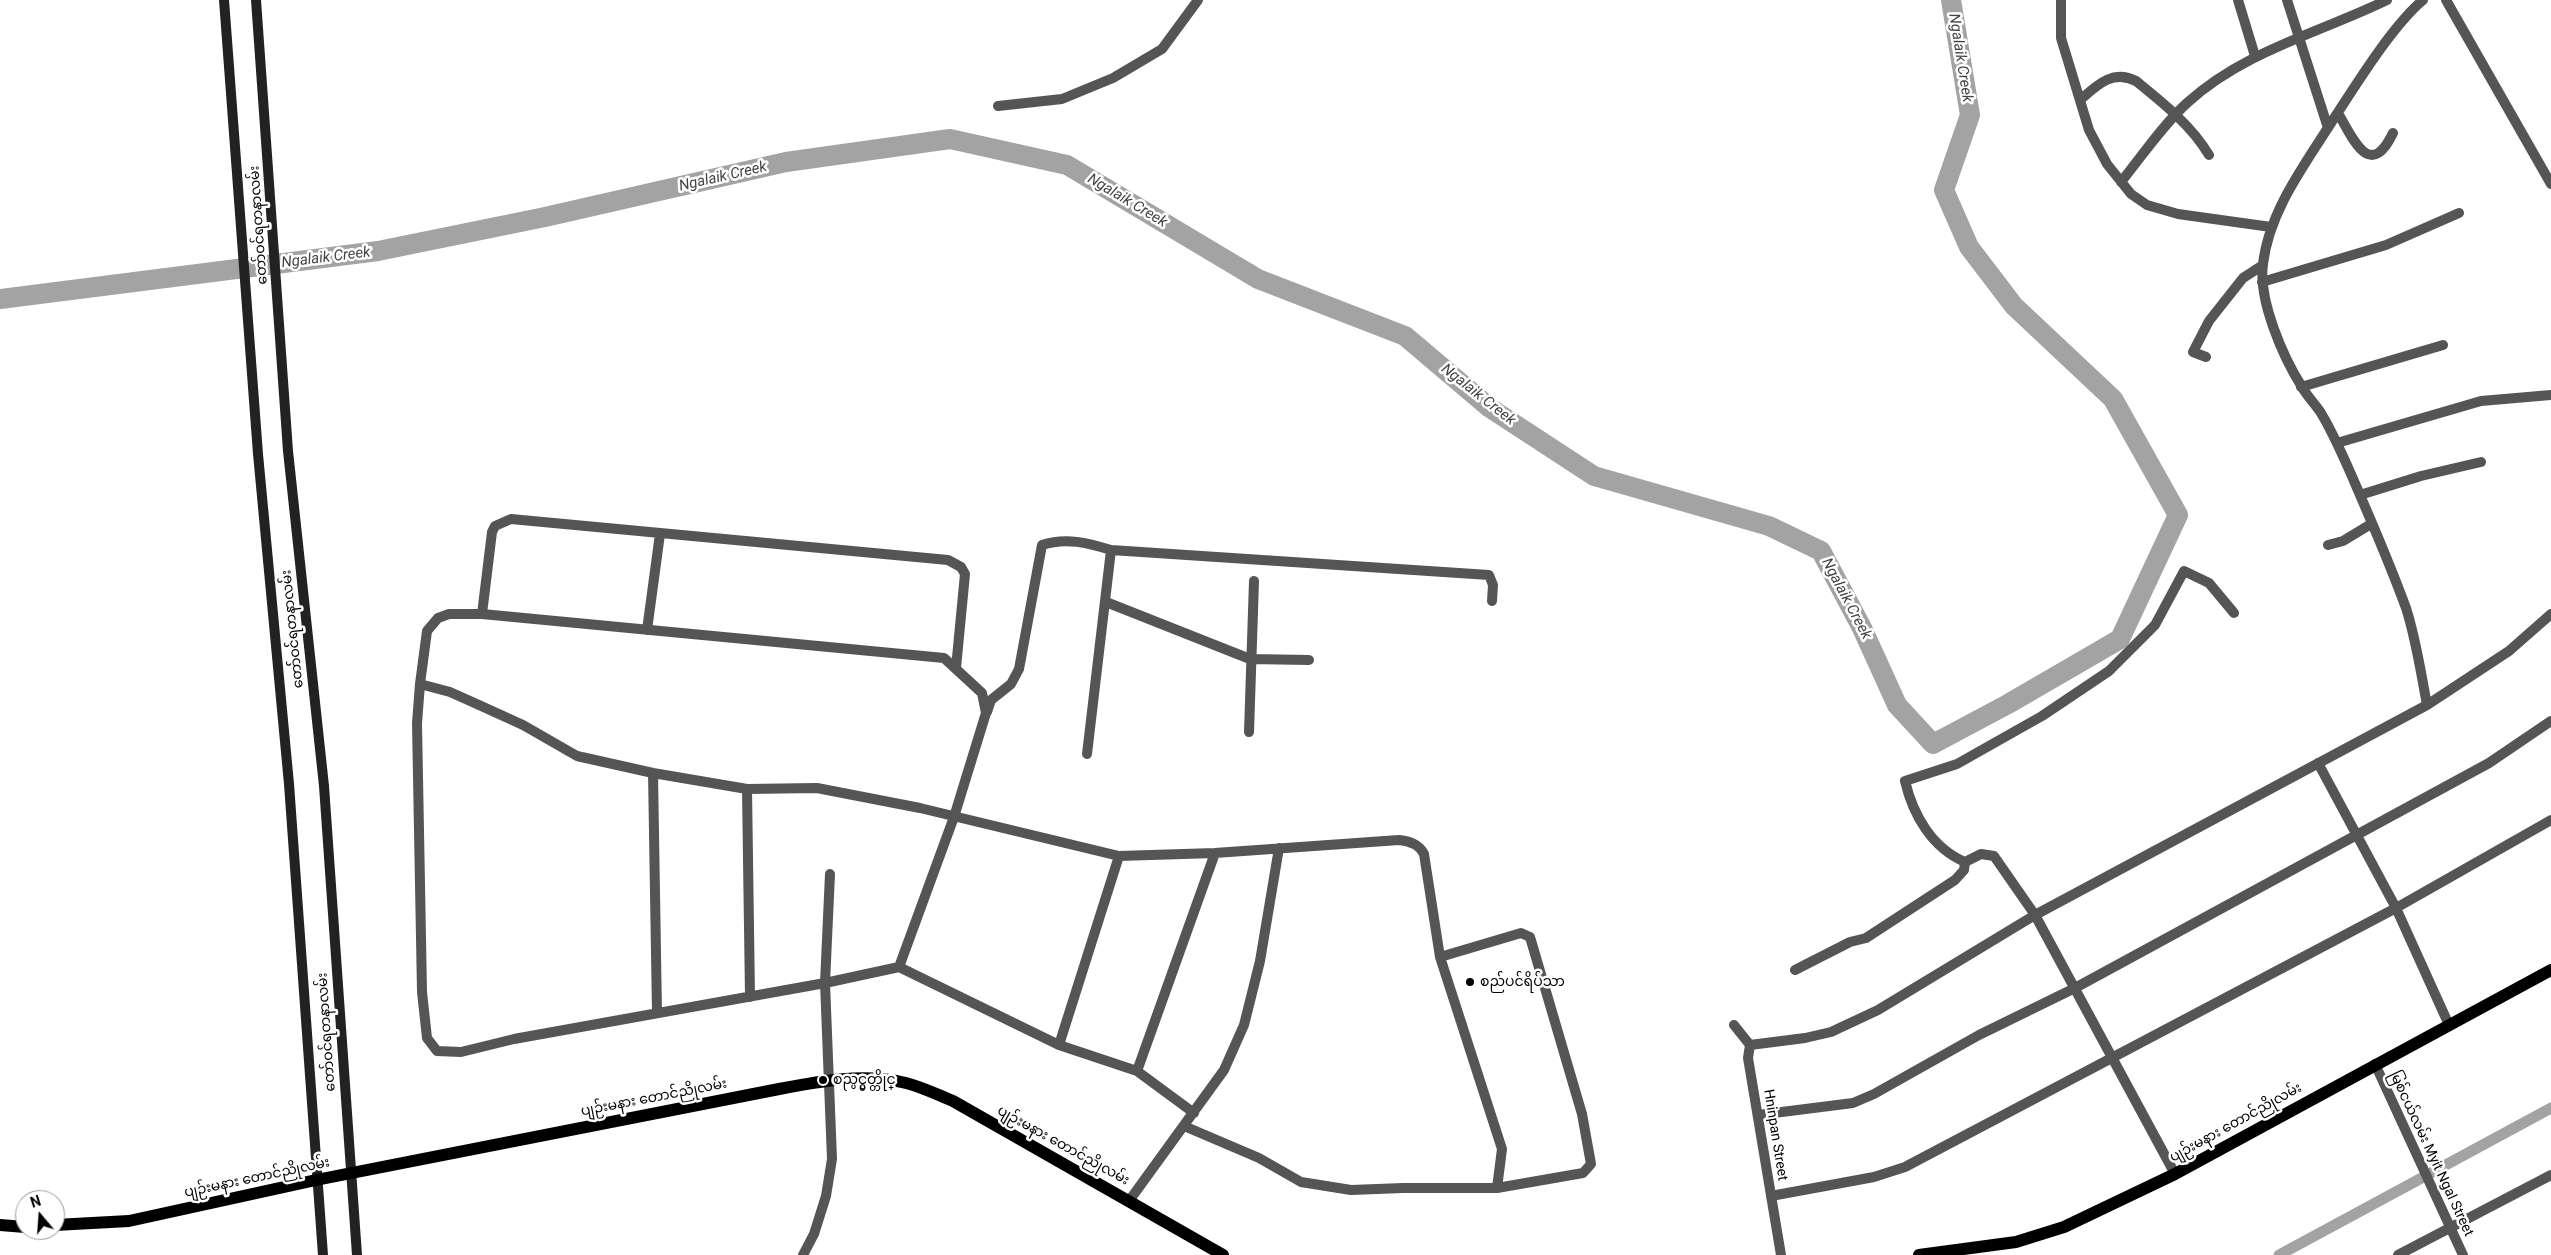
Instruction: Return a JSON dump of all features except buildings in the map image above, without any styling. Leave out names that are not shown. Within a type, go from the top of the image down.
[{"type":"main road","name":"တော်ဝင်ရတနာလမ်း","points":[[224,0],[258,454],[289,784],[316,1180],[323,1255]]},
{"type":"main road","name":"တော်ဝင်ရတနာလမ်း","points":[[256,0],[288,451],[324,786],[357,1255]]},
{"type":"main road","name":"ပျဉ်းမနား တောင်ညိုလမ်း","points":[[1919,1255],[2016,1242],[2064,1227],[2175,1174],[2551,970]]},
{"type":"main road","name":"ပျဉ်းမနား တောင်ညိုလမ်း","points":[[65,1225],[129,1222],[316,1180],[827,1080],[868,1078],[907,1083],[946,1098],[1223,1255]]},
{"type":"main road","points":[[0,1225],[15,1226]]},
{"type":"street","points":[[998,106],[1062,99],[1113,78],[1162,49],[1198,0]]},
{"type":"street","points":[[2061,0],[2061,38],[2098,150],[2131,194],[2146,205],[2194,217],[2271,227]]},
{"type":"street","points":[[2238,0],[2255,56]]},
{"type":"street","points":[[2287,0],[2328,128]]},
{"type":"street","points":[[2121,182],[2175,116],[2210,84],[2255,56],[2369,4],[2387,0]]},
{"type":"street","points":[[2423,0],[2398,29],[2338,113],[2288,194],[2271,227],[2263,265],[2262,282],[2283,351],[2301,387],[2320,413],[2337,443],[2406,610],[2427,705]]},
{"type":"street","points":[[2446,0],[2551,184]]},
{"type":"street","points":[[2080,100],[2113,76],[2127,76],[2146,89],[2192,129],[2209,155]]},
{"type":"street","points":[[2338,113],[2358,146],[2367,153],[2377,154],[2385,150],[2393,133]]},
{"type":"street","points":[[2262,282],[2386,245],[2459,213]]},
{"type":"street","points":[[2206,357],[2193,352],[2202,332],[2243,278],[2263,265]]},
{"type":"street","points":[[2301,387],[2443,345]]},
{"type":"street","points":[[2337,443],[2481,401],[2551,395]]},
{"type":"street","points":[[2360,495],[2421,476],[2481,462]]},
{"type":"street","points":[[482,614],[492,532],[500,522],[510,519],[948,560],[956,563],[965,574],[956,668]]},
{"type":"street","points":[[2328,545],[2343,541],[2372,524]]},
{"type":"street","points":[[647,630],[660,534]]},
{"type":"street","points":[[899,967],[954,817],[991,700],[1010,684],[1019,669],[1042,545],[1055,540],[1082,541],[1111,550],[1489,576],[1493,585],[1492,601]]},
{"type":"street","points":[[1088,754],[1111,550]]},
{"type":"street","points":[[2175,1174],[2035,915],[1994,856],[1982,854],[1965,862],[1952,856],[1927,832],[1910,803],[1905,781],[1958,764],[2042,716],[2109,670],[2155,625],[2184,571],[2209,583],[2234,613]]},
{"type":"street","points":[[1249,732],[1254,581]]},
{"type":"street","points":[[1106,602],[1251,659],[1309,660]]},
{"type":"street","points":[[986,713],[982,693],[944,658],[482,614],[450,614],[438,618],[427,631],[417,723],[422,972],[427,1038],[437,1051],[460,1052],[514,1039],[825,983],[899,967],[1059,1045],[1137,1071],[1194,1113]]},
{"type":"street","points":[[1734,1025],[1750,1045],[1805,1038],[1853,1023],[2035,915],[2427,705],[2502,656],[2551,614]]},
{"type":"street","points":[[420,684],[450,692],[523,725],[578,756],[653,774],[747,789],[816,788],[920,808],[1118,856],[1215,853],[1399,840],[1414,843],[1421,848],[1424,854],[1440,957],[1502,1149],[1497,1188]]},
{"type":"street","points":[[1758,1115],[1853,1103],[1874,1094],[1980,1035],[2074,988],[2489,763],[2551,721]]},
{"type":"street","points":[[2318,763],[2358,834],[2396,908],[2449,1025]]},
{"type":"street","points":[[653,774],[658,1014]]},
{"type":"street","points":[[747,789],[750,997]]},
{"type":"street","points":[[1772,1196],[1874,1177],[1905,1166],[2396,908],[2551,820]]},
{"type":"street","points":[[1129,1201],[1224,1070],[1244,1025],[1260,961],[1279,848]]},
{"type":"street","points":[[1137,1071],[1215,853]]},
{"type":"street","points":[[1059,1045],[1118,856]]},
{"type":"street","points":[[1795,970],[1850,942],[1866,938],[1955,880],[1964,870],[1965,862]]},
{"type":"street","points":[[803,1255],[814,1234],[826,1196],[832,1159],[827,1080],[825,983],[830,874]]},
{"type":"street","points":[[1184,1126],[1259,1158],[1301,1182],[1350,1190],[1497,1188],[1580,1174],[1587,1170],[1591,1164],[1582,1114],[1530,937],[1524,932],[1440,957]]},
{"type":"street","name":"Hninpan Street","points":[[1750,1045],[1748,1058],[1781,1255]]},
{"type":"street","name":"မြစ်ငယ်လမ်း Myit Ngal Street","points":[[2375,1064],[2463,1255]]},
{"type":"street","points":[[2398,1255],[2551,1175]]},
{"type":"waterway","name":"Ngalaik Creek","points":[[0,299],[378,251],[545,217],[786,162],[950,139],[1067,165],[1258,279],[1405,336],[1490,408],[1594,476],[1769,526],[1821,551],[1862,628],[1897,705],[1933,744],[2008,704],[2120,639],[2178,515],[2113,399],[2014,306],[1969,247],[1944,190],[1970,115],[1951,0]]},
{"type":"waterway","points":[[2279,1255],[2551,1108]]},
{"type":"place","name":"စည်ပင်ရိပ်သာ","points":[[1470,982]]},
{"type":"place","name":"စည္ပင္မွတ္တိုင္","points":[[823,1080]]}]
